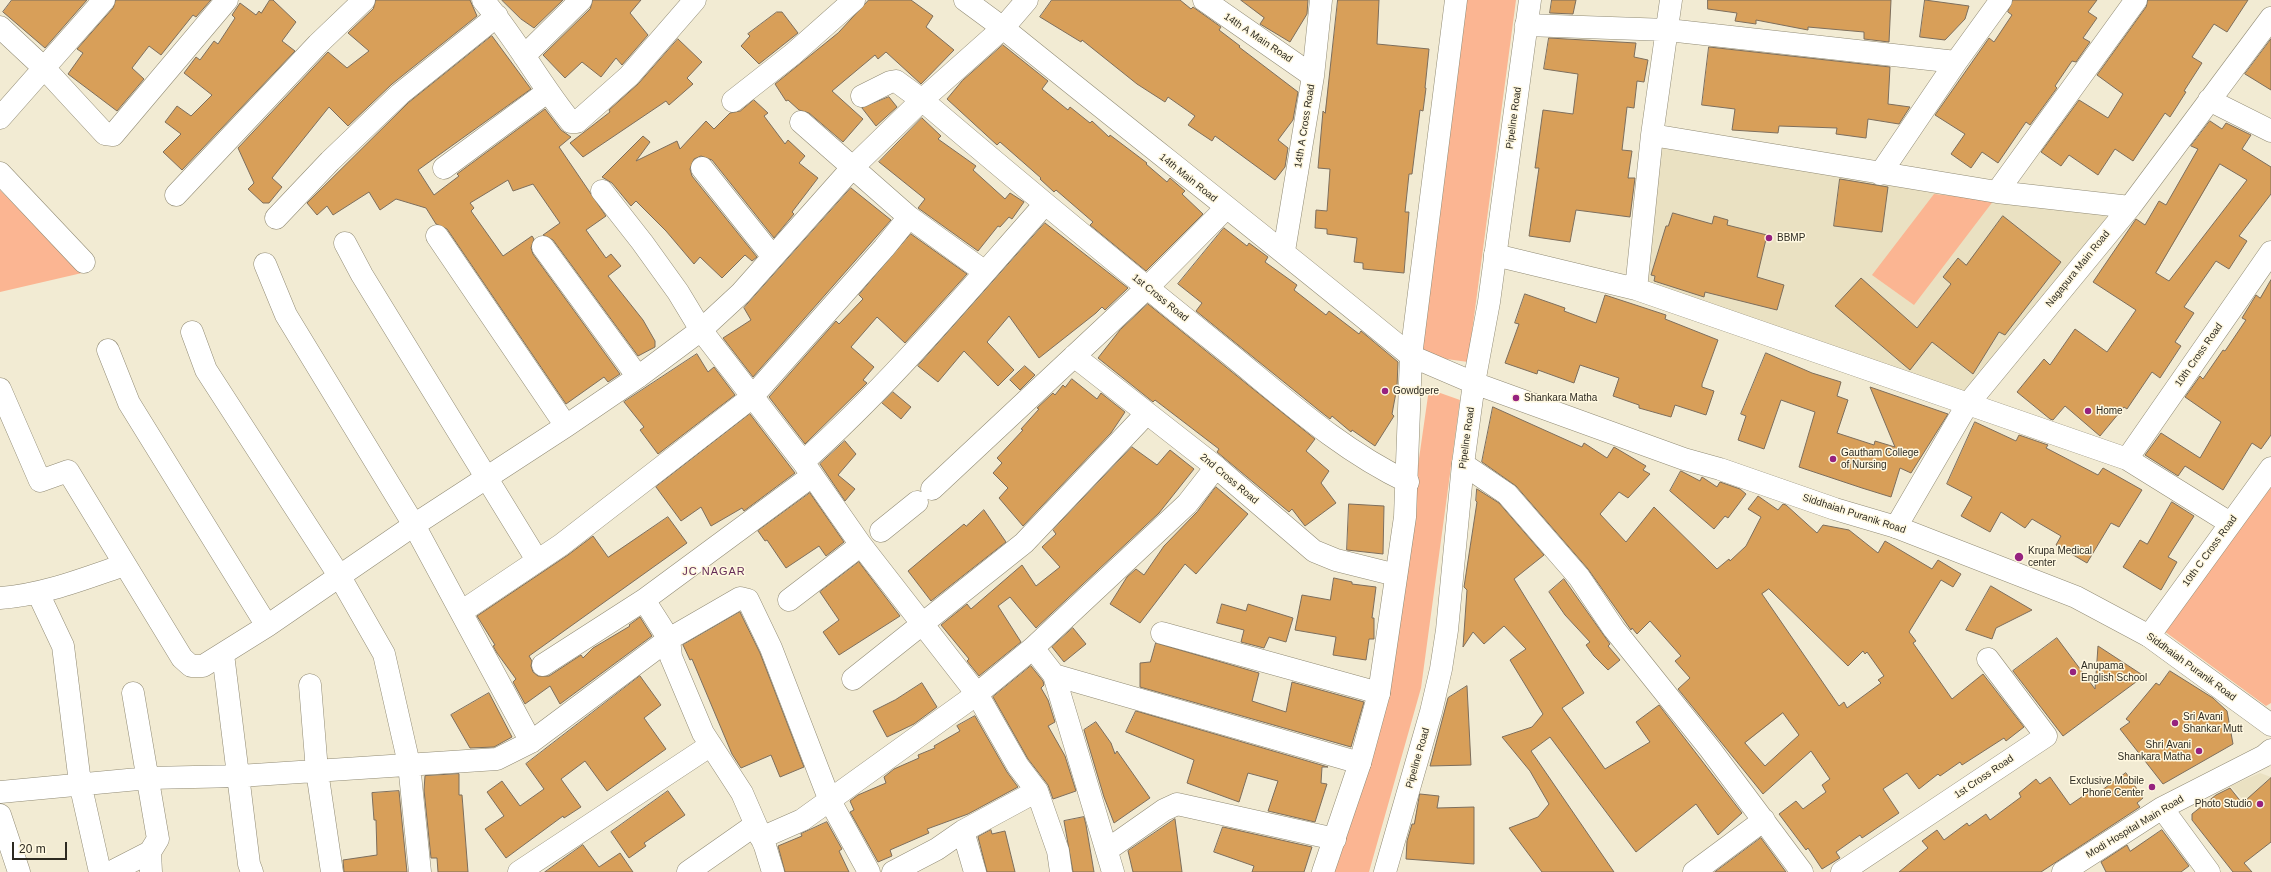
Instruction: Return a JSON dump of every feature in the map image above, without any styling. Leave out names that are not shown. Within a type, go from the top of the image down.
[{"type":"street","points":[[0,118],[45,69],[104,0]]},
{"type":"street","points":[[0,27],[45,69],[105,134],[113,135],[227,0]]},
{"type":"street","points":[[176,195],[318,44],[364,0]]},
{"type":"street","points":[[524,56],[581,0]]},
{"type":"street","points":[[276,218],[330,161],[490,8],[547,92],[571,122],[577,122],[629,76],[695,0]]},
{"type":"street","points":[[733,101],[793,54],[854,0]]},
{"type":"street","name":"14th Main Road","points":[[964,0],[1003,28],[1226,208],[1284,252],[1411,356]]},
{"type":"street","points":[[0,389],[40,481],[68,471],[182,658],[191,666],[202,666],[267,626],[414,525],[489,478],[638,377],[701,330],[741,293],[852,168],[922,100],[1003,28],[1027,0]]},
{"type":"street","name":"14th A Main Road","points":[[1204,0],[1313,76]]},
{"type":"street","name":"14th A Cross Road","points":[[1284,252],[1313,76],[1321,0]]},
{"type":"street","points":[[1323,872],[1360,763],[1379,693],[1405,517],[1408,482],[1411,356],[1456,0]]},
{"type":"street","name":"Pipeline Road","points":[[1385,872],[1431,712],[1440,674],[1447,630],[1463,464],[1474,383],[1495,255],[1530,0]]},
{"type":"street","points":[[1636,289],[1652,135],[1668,30],[1671,0]]},
{"type":"street","points":[[1880,174],[1956,62],[2001,0]]},
{"type":"street","points":[[1997,192],[2136,0]]},
{"type":"street","name":"Nagapura Main Road","points":[[1896,528],[1967,405],[2130,207],[2271,18]]},
{"type":"street","points":[[1526,25],[1668,30],[1956,62]]},
{"type":"street","name":"1st Cross Road","points":[[862,96],[890,82],[896,81],[922,100],[1147,288],[1356,454],[1380,469],[1408,482]]},
{"type":"street","points":[[444,168],[547,92]]},
{"type":"street","points":[[2209,100],[2271,131]]},
{"type":"street","points":[[801,122],[909,217],[985,272]]},
{"type":"street","points":[[1652,135],[1880,174],[1997,192],[2130,207]]},
{"type":"street","points":[[702,168],[773,257]]},
{"type":"street","points":[[0,173],[84,262]]},
{"type":"street","points":[[602,191],[642,242],[678,292],[701,330],[751,398],[807,469],[861,544],[923,622],[977,694],[1018,766],[1036,791],[1058,851],[1061,872]]},
{"type":"street","points":[[543,665],[644,600],[807,469],[830,438],[911,354],[1045,204]]},
{"type":"street","points":[[881,530],[924,495],[1147,288],[1226,208]]},
{"type":"street","points":[[461,612],[561,545],[751,398],[884,248],[909,217]]},
{"type":"street","points":[[437,236],[566,426]]},
{"type":"street","points":[[345,243],[362,275],[489,478],[538,560]]},
{"type":"street","points":[[543,246],[638,377]]},
{"type":"street","name":"10th Cross Road","points":[[2127,459],[2271,252]]},
{"type":"street","points":[[1495,255],[1636,289],[1967,405],[2127,459],[2230,523]]},
{"type":"street","points":[[265,264],[286,315],[414,525],[530,742]]},
{"type":"street","points":[[192,332],[206,370],[340,577],[384,654],[409,764],[420,872]]},
{"type":"street","points":[[108,350],[129,403],[267,626]]},
{"type":"street","name":"2nd Cross Road","points":[[1074,356],[1216,467],[1318,554],[1362,568],[1396,575]]},
{"type":"street","name":"Siddhaiah Puranik Road","points":[[1411,356],[1474,383],[1684,459],[1720,469],[1835,509],[1896,528],[2076,597],[2149,636],[2271,725]]},
{"type":"street","points":[[853,679],[1024,543],[1147,412]]},
{"type":"street","points":[[1463,464],[1507,494],[1579,577],[1614,629],[1710,749],[1802,872]]},
{"type":"street","points":[[688,872],[758,831],[802,820],[977,694],[1033,648],[1187,504],[1216,467]]},
{"type":"street","name":"10th C Cross Road","points":[[2149,636],[2271,468]]},
{"type":"street","points":[[789,600],[861,544]]},
{"type":"street","points":[[0,598],[26,597],[124,565]]},
{"type":"street","points":[[38,593],[63,646],[80,783],[100,872]]},
{"type":"street","points":[[0,792],[80,783],[149,778],[239,776],[409,764],[497,760],[530,742],[670,639],[740,598],[748,600],[771,648],[830,800],[869,872]]},
{"type":"street","points":[[644,600],[670,639],[671,657],[702,733],[742,793],[773,872]]},
{"type":"street","points":[[1162,633],[1379,693]]},
{"type":"street","points":[[1033,648],[1054,675],[1113,872]]},
{"type":"street","points":[[223,654],[249,864],[252,872]]},
{"type":"street","name":"1st Cross Road","points":[[1842,872],[2046,736],[1988,659]]},
{"type":"street","points":[[1054,675],[1360,763]]},
{"type":"street","points":[[310,685],[317,771],[332,872]]},
{"type":"street","points":[[111,872],[151,862],[158,839],[149,778],[133,693]]},
{"type":"street","points":[[519,872],[711,745]]},
{"type":"street","name":"Modi Hospital Main Road","points":[[2071,869],[2162,808],[2264,756],[2271,750]]},
{"type":"street","points":[[893,872],[937,850],[963,831],[1036,791]]},
{"type":"street","points":[[1107,850],[1167,808],[1177,804],[1335,839]]},
{"type":"street","points":[[2162,808],[2209,872]]},
{"type":"street","points":[[0,815],[19,872]]},
{"type":"street","points":[[1694,872],[1764,820]]},
{"type":"street","points":[[963,831],[975,872]]},
{"type":"shaded area","points":[[1464,0],[1516,0],[1468,362],[1418,355]]},
{"type":"shaded area","points":[[1660,144],[1933,190],[2110,216],[1965,393],[1642,286]]},
{"type":"shaded area","points":[[0,190],[82,273],[0,292]]},
{"type":"shaded area","points":[[1934,194],[1994,200],[1914,305],[1872,275]]},
{"type":"shaded area","points":[[1429,389],[1460,400],[1421,688],[1369,872],[1331,872],[1382,716]]},
{"type":"shaded area","points":[[2271,487],[2271,703],[2266,706],[2164,631]]},
{"type":"shaded area","points":[[2260,773],[2271,777],[2271,829],[2230,786]]},
{"type":"building","points":[[12,0],[87,0],[45,48],[3,12]]},
{"type":"building","points":[[116,0],[211,0],[196,17],[193,15],[161,55],[149,46],[132,68],[144,79],[117,111],[68,74],[83,53],[77,49],[113,8]]},
{"type":"building","points":[[270,0],[273,0],[296,22],[282,41],[295,51],[182,170],[163,152],[181,134],[165,122],[177,106],[191,116],[212,95],[184,73],[196,57],[200,60],[214,41],[218,44],[235,18],[232,15],[240,3],[256,15],[259,11],[261,13]]},
{"type":"building","points":[[376,0],[470,0],[477,16],[392,84],[348,126],[329,107],[272,178],[282,187],[269,203],[263,203],[248,189],[254,183],[238,148],[328,52],[347,68],[369,51],[348,33],[373,9]]},
{"type":"building","points":[[502,0],[563,0],[534,28],[521,19]]},
{"type":"building","points":[[593,0],[641,0],[630,13],[648,35],[622,65],[616,58],[601,77],[582,62],[565,78],[543,55],[590,9]]},
{"type":"building","points":[[869,0],[911,0],[933,16],[926,27],[954,50],[921,84],[886,52],[878,59],[875,55],[832,91],[863,119],[843,142],[809,113],[799,110],[788,100],[786,101],[775,84],[838,33]]},
{"type":"building","points":[[1052,0],[1180,0],[1191,9],[1193,7],[1221,27],[1219,30],[1240,46],[1239,47],[1298,92],[1293,120],[1278,140],[1288,148],[1285,167],[1275,180],[1215,136],[1212,141],[1188,125],[1195,116],[1168,97],[1165,102],[1137,84],[1082,40],[1081,42],[1040,17]]},
{"type":"building","points":[[1241,0],[1308,0],[1307,14],[1290,42],[1260,24],[1264,18]]},
{"type":"building","points":[[1338,0],[1379,0],[1377,44],[1429,49],[1423,111],[1420,110],[1412,174],[1409,174],[1405,212],[1409,212],[1404,273],[1363,269],[1363,263],[1354,262],[1357,238],[1327,234],[1327,229],[1315,228],[1316,210],[1327,211],[1330,169],[1318,168],[1323,111],[1325,113]]},
{"type":"building","points":[[1552,0],[1576,0],[1573,14],[1550,13]]},
{"type":"building","points":[[1708,0],[1891,0],[1889,42],[1864,39],[1864,32],[1808,27],[1808,30],[1756,20],[1756,24],[1735,21],[1737,13],[1708,9]]},
{"type":"building","points":[[1925,0],[1969,6],[1965,19],[1945,40],[1920,37]]},
{"type":"building","points":[[2013,0],[2097,0],[2088,12],[2097,18],[2083,38],[2090,42],[2076,62],[2072,61],[2055,86],[2057,88],[2030,125],[2026,122],[1998,163],[1982,152],[1971,168],[1951,154],[1965,134],[1935,115],[1989,38],[1994,42],[2012,15],[2008,12]]},
{"type":"building","points":[[2148,0],[2248,0],[2227,32],[2214,24],[2192,57],[2202,63],[2184,91],[2186,92],[2170,117],[2165,113],[2133,161],[2115,149],[2098,175],[2069,155],[2061,166],[2041,152],[2079,100],[2108,118],[2123,94],[2097,75],[2146,7]]},
{"type":"building","points":[[777,12],[782,12],[798,33],[759,64],[741,46],[750,36],[748,34]]},
{"type":"building","points":[[492,36],[531,89],[418,170],[434,195],[459,176],[457,174],[545,109],[561,130],[571,137],[559,147],[606,216],[586,230],[606,258],[611,254],[621,266],[608,276],[643,320],[655,341],[655,347],[638,356],[553,240],[543,235],[560,223],[533,184],[513,191],[508,180],[470,203],[474,208],[471,211],[503,256],[532,236],[534,239],[531,248],[533,254],[620,374],[608,382],[604,377],[566,404],[447,229],[436,224],[426,208],[396,199],[380,210],[369,192],[333,215],[327,206],[317,215],[307,203],[408,103]]},
{"type":"building","points":[[1549,38],[1636,43],[1634,57],[1648,60],[1644,82],[1637,81],[1634,108],[1627,107],[1622,150],[1632,151],[1628,178],[1635,178],[1630,217],[1576,210],[1570,242],[1529,236],[1539,168],[1535,168],[1543,110],[1573,114],[1578,74],[1544,69]]},
{"type":"building","points":[[678,39],[702,62],[687,78],[693,84],[669,105],[666,101],[583,157],[570,143],[610,112],[609,110],[638,84]]},
{"type":"building","points":[[2271,39],[2271,90],[2245,74]]},
{"type":"building","points":[[1003,45],[1048,81],[1042,89],[1068,110],[1070,107],[1090,123],[1092,121],[1109,137],[1110,135],[1147,163],[1146,164],[1167,182],[1170,178],[1185,191],[1182,194],[1203,214],[1146,271],[1090,225],[1093,222],[1056,190],[1054,192],[1040,179],[1041,178],[1000,142],[997,145],[947,99],[962,81]]},
{"type":"building","points":[[1709,47],[1890,67],[1888,104],[1910,107],[1899,124],[1868,119],[1866,138],[1836,134],[1837,128],[1779,126],[1778,133],[1732,130],[1735,109],[1702,105]]},
{"type":"building","points":[[889,97],[897,107],[876,126],[862,108]]},
{"type":"building","points":[[754,100],[768,113],[764,116],[785,144],[788,140],[805,156],[799,163],[818,178],[792,212],[794,214],[774,238],[712,160],[701,156],[694,159],[690,169],[692,176],[757,257],[752,261],[745,255],[722,278],[700,257],[694,264],[666,231],[636,201],[631,206],[612,183],[602,177],[643,136],[650,142],[636,161],[677,141],[680,149],[706,121],[714,129],[730,113],[740,111]]},
{"type":"building","points":[[922,118],[941,136],[938,139],[976,166],[973,170],[1005,199],[1010,193],[1024,202],[1012,219],[1009,217],[1000,227],[998,226],[978,251],[918,208],[925,199],[879,162]]},
{"type":"building","points":[[2210,121],[2222,129],[2226,123],[2251,135],[2242,149],[2271,167],[2271,194],[2239,236],[2247,241],[2229,269],[2216,261],[2184,307],[2194,313],[2175,342],[2181,346],[2160,378],[2152,372],[2127,409],[2124,407],[2100,436],[2065,406],[2053,420],[2050,419],[2017,392],[2044,359],[2050,365],[2075,329],[2107,352],[2136,310],[2093,282],[2136,219],[2145,225],[2159,201],[2166,205],[2198,149],[2191,146]],"holes":[[[2220,164],[2247,180],[2169,281],[2156,273]]]},
{"type":"building","points":[[1840,179],[1888,187],[1882,232],[1834,226]]},
{"type":"building","points":[[851,188],[891,220],[753,377],[723,338],[751,320],[744,308]]},
{"type":"building","points":[[1673,213],[1712,224],[1714,216],[1728,220],[1727,225],[1767,235],[1757,277],[1784,285],[1777,310],[1705,292],[1704,297],[1654,281],[1655,276],[1651,275],[1666,226],[1668,226]]},
{"type":"building","points":[[2003,216],[2061,262],[2005,335],[1999,332],[1973,374],[1932,342],[1910,370],[1835,306],[1861,278],[1917,328],[1951,284],[1943,277],[1958,258],[1966,265]]},
{"type":"building","points":[[1045,223],[1128,288],[1105,310],[1102,307],[1039,358],[1009,316],[987,342],[1014,370],[998,386],[964,351],[938,382],[918,366]]},
{"type":"building","points":[[1224,228],[1247,246],[1249,243],[1268,257],[1265,262],[1297,285],[1294,290],[1326,315],[1329,311],[1359,334],[1361,331],[1398,362],[1397,387],[1392,414],[1394,416],[1375,446],[1352,430],[1351,432],[1332,416],[1330,419],[1196,311],[1202,303],[1178,284]]},
{"type":"building","points":[[911,234],[967,274],[905,343],[877,317],[851,347],[874,367],[863,380],[867,383],[805,444],[769,397],[836,321],[839,324],[863,299],[859,295]]},
{"type":"building","points":[[2271,280],[2271,435],[2261,449],[2252,443],[2223,490],[2185,466],[2178,476],[2145,455],[2161,433],[2200,458],[2221,422],[2185,397],[2200,376],[2203,379],[2223,350],[2225,351],[2246,320],[2242,318],[2256,295],[2260,298]]},
{"type":"building","points":[[1525,294],[1565,308],[1564,311],[1596,323],[1605,295],[1666,315],[1665,319],[1718,340],[1702,384],[1702,387],[1714,391],[1706,415],[1675,405],[1671,417],[1639,408],[1639,405],[1613,396],[1619,378],[1580,365],[1574,383],[1538,370],[1537,374],[1505,363],[1519,324],[1515,323]]},
{"type":"building","points":[[1148,304],[1315,439],[1306,451],[1329,471],[1321,483],[1336,503],[1305,526],[1292,509],[1289,512],[1217,452],[1219,449],[1155,400],[1153,402],[1098,358],[1120,330]]},
{"type":"building","points":[[1766,353],[1812,373],[1841,382],[1837,396],[1848,400],[1837,433],[1874,445],[1875,441],[1895,447],[1870,387],[1948,414],[1911,473],[1900,468],[1891,497],[1799,467],[1815,412],[1781,400],[1764,449],[1738,440],[1746,416],[1741,414]]},
{"type":"building","points":[[697,354],[708,372],[714,367],[735,395],[658,454],[640,430],[644,427],[624,402]]},
{"type":"building","points":[[1025,366],[1035,375],[1020,390],[1010,380]]},
{"type":"building","points":[[1072,379],[1097,399],[1101,393],[1125,412],[1111,433],[1023,526],[999,498],[1008,488],[993,473],[1002,463],[997,458],[1023,430],[1021,429],[1039,409],[1037,408],[1053,393],[1055,395],[1063,385],[1065,387]]},
{"type":"building","points":[[893,392],[911,407],[901,419],[882,403]]},
{"type":"building","points":[[1493,407],[1582,447],[1584,443],[1607,458],[1614,447],[1646,466],[1643,470],[1650,474],[1628,498],[1619,492],[1600,514],[1626,542],[1654,507],[1717,569],[1729,559],[1730,561],[1746,546],[1761,517],[1748,509],[1758,496],[1778,510],[1783,504],[1786,505],[1817,533],[1823,525],[1849,530],[1878,553],[1885,541],[1932,569],[1938,560],[1961,574],[1953,587],[1941,580],[1909,632],[1916,641],[1913,643],[1952,699],[1983,674],[2024,727],[2006,741],[2004,738],[1962,765],[1960,762],[1940,776],[1938,774],[1919,789],[1907,773],[1883,789],[1899,813],[1862,838],[1860,835],[1836,852],[1840,858],[1822,869],[1808,848],[1806,850],[1779,814],[1796,801],[1803,809],[1826,792],[1822,785],[1830,779],[1811,751],[1763,794],[1678,689],[1690,678],[1675,661],[1681,656],[1650,621],[1637,634],[1632,628],[1631,630],[1588,569],[1516,486],[1482,462]],"holes":[[[1769,589],[1848,666],[1863,651],[1865,654],[1867,652],[1884,676],[1878,680],[1881,683],[1847,708],[1844,702],[1839,706],[1762,594]],[[1783,713],[1799,735],[1765,766],[1745,743]]]},
{"type":"building","points":[[750,414],[795,473],[744,511],[742,508],[711,526],[701,507],[681,521],[656,487]]},
{"type":"building","points":[[1975,422],[2016,441],[2019,435],[2048,445],[2046,448],[2098,475],[2103,468],[2142,490],[2119,527],[2111,523],[2087,563],[2056,545],[2061,536],[2032,519],[2025,528],[2001,512],[1990,532],[1961,516],[1972,497],[1947,484]]},
{"type":"building","points":[[845,441],[856,454],[838,475],[855,489],[845,501],[820,464]]},
{"type":"building","points":[[1132,447],[1157,465],[1170,450],[1194,469],[1159,513],[1036,628],[1010,597],[998,606],[1021,642],[979,676],[967,661],[969,659],[941,625],[967,604],[971,609],[1022,565],[1036,586],[1060,567],[1042,547],[1056,534],[1053,530]]},
{"type":"building","points":[[1681,471],[1700,481],[1702,477],[1717,487],[1720,482],[1740,489],[1746,494],[1728,518],[1725,516],[1714,529],[1670,491]]},
{"type":"building","points":[[1216,487],[1248,514],[1196,574],[1185,564],[1140,623],[1110,604],[1127,577],[1136,569],[1144,575],[1164,546],[1197,512]]},
{"type":"building","points":[[1477,489],[1499,503],[1544,555],[1514,579],[1584,693],[1562,708],[1605,769],[1650,742],[1636,722],[1659,705],[1742,813],[1718,835],[1696,804],[1636,852],[1550,737],[1531,751],[1614,872],[1542,872],[1509,828],[1538,817],[1549,804],[1530,771],[1502,737],[1532,727],[1543,714],[1510,660],[1526,649],[1504,626],[1484,644],[1473,632],[1463,647],[1467,590],[1464,587],[1477,502]]},
{"type":"building","points":[[810,493],[844,542],[826,556],[819,546],[786,568],[767,540],[765,541],[758,531]]},
{"type":"building","points":[[2172,502],[2194,516],[2168,557],[2177,562],[2161,590],[2123,567],[2140,540],[2147,544]]},
{"type":"building","points":[[1349,504],[1384,506],[1383,554],[1347,550]]},
{"type":"building","points":[[984,510],[1006,542],[931,601],[908,571],[964,524],[966,526]]},
{"type":"building","points":[[668,517],[687,543],[529,656],[532,661],[531,666],[533,672],[538,676],[549,676],[581,655],[583,658],[593,648],[630,626],[629,625],[640,617],[652,636],[560,704],[550,686],[525,704],[513,682],[516,679],[497,653],[493,646],[495,645],[477,616],[568,555],[593,536],[608,557]]},
{"type":"building","points":[[859,562],[900,616],[839,655],[823,632],[839,620],[820,592]]},
{"type":"building","points":[[1334,578],[1352,582],[1352,584],[1376,587],[1372,618],[1374,618],[1374,639],[1369,639],[1366,660],[1333,655],[1336,637],[1295,630],[1302,595],[1330,600]]},
{"type":"building","points":[[1564,579],[1610,644],[1608,646],[1620,660],[1608,670],[1594,656],[1586,645],[1590,642],[1565,615],[1549,592]]},
{"type":"building","points":[[1991,586],[2032,610],[1996,628],[1992,639],[1966,630]]},
{"type":"building","points":[[1222,604],[1246,611],[1248,604],[1293,618],[1286,642],[1269,637],[1264,648],[1241,642],[1244,630],[1217,623]]},
{"type":"building","points":[[740,612],[760,653],[804,767],[780,777],[771,755],[741,768],[732,754],[692,659],[690,660],[683,645]]},
{"type":"building","points":[[1073,628],[1086,644],[1064,662],[1052,647]]},
{"type":"building","points":[[2057,638],[2095,689],[2098,646],[2144,676],[2063,736],[2013,671]]},
{"type":"building","points":[[1156,643],[1259,673],[1252,701],[1286,712],[1292,682],[1364,702],[1351,747],[1140,687],[1140,663],[1150,662]]},
{"type":"building","points":[[1031,666],[1043,681],[1044,685],[1041,688],[1048,700],[1055,722],[1048,726],[1065,756],[1076,791],[1053,799],[1048,785],[1028,759],[993,697]]},
{"type":"building","points":[[2170,671],[2213,698],[2227,711],[2233,744],[2163,784],[2120,729],[2130,722],[2126,719],[2156,683],[2159,685]]},
{"type":"building","points":[[640,676],[661,705],[644,718],[666,749],[607,791],[585,761],[561,779],[581,807],[564,818],[563,816],[506,858],[485,829],[504,816],[487,792],[502,781],[520,806],[544,789],[526,764]]},
{"type":"building","points":[[922,683],[937,707],[914,724],[887,737],[873,711],[895,700]]},
{"type":"building","points":[[1467,686],[1471,765],[1430,766],[1448,698]]},
{"type":"building","points":[[489,693],[512,737],[494,747],[470,748],[451,715]]},
{"type":"building","points":[[1136,711],[1328,767],[1322,767],[1321,783],[1327,784],[1315,822],[1268,811],[1278,781],[1248,773],[1239,802],[1187,783],[1194,760],[1126,732]]},
{"type":"building","points":[[975,716],[1007,772],[1018,787],[968,814],[927,829],[929,833],[890,850],[892,856],[878,862],[850,812],[854,810],[850,801],[858,795],[886,783],[884,777],[894,769],[919,758],[918,755],[935,748],[934,746],[960,731],[957,726]]},
{"type":"building","points":[[1096,722],[1111,743],[1115,754],[1117,751],[1150,798],[1114,823],[1104,797],[1084,730]]},
{"type":"building","points":[[2126,773],[2143,798],[2137,803],[2140,807],[2041,872],[1899,872],[1928,848],[1922,841],[1937,830],[1944,840],[1967,823],[1969,826],[1986,814],[1990,820],[2021,797],[2019,793],[2036,779],[2040,784],[2050,777],[2070,805],[2093,789],[2096,794]]},
{"type":"building","points":[[459,774],[459,795],[462,795],[468,872],[438,872],[437,858],[431,858],[424,790],[425,776]]},
{"type":"building","points":[[2271,778],[2271,842],[2244,863],[2252,872],[2233,872],[2192,820],[2192,814],[2216,795],[2230,788],[2242,803]]},
{"type":"building","points":[[399,791],[407,872],[344,872],[343,860],[377,855],[376,820],[374,820],[372,793]]},
{"type":"building","points":[[668,791],[685,815],[644,843],[646,846],[629,858],[611,832]]},
{"type":"building","points":[[1420,794],[1439,796],[1437,808],[1474,807],[1474,864],[1406,859],[1407,841],[1412,824],[1414,824]]},
{"type":"building","points":[[1084,817],[1094,872],[1073,872],[1064,821]]},
{"type":"building","points":[[1175,819],[1182,872],[1133,872],[1128,851]]},
{"type":"building","points":[[827,822],[842,849],[839,851],[849,872],[785,872],[778,846],[802,836],[801,834]]},
{"type":"building","points":[[1223,827],[1312,847],[1304,872],[1252,872],[1254,866],[1214,852]]},
{"type":"building","points":[[991,830],[992,834],[1005,831],[1015,872],[987,872],[978,837]]},
{"type":"building","points":[[2162,830],[2189,866],[2181,872],[2106,872],[2101,862],[2127,845],[2130,851]]},
{"type":"building","points":[[1761,838],[1786,872],[1715,872]]},
{"type":"building","points":[[583,845],[599,867],[620,853],[633,872],[545,872]]},
{"type":"place","name":"BBMP","points":[[1769,238]]},
{"type":"place","name":"Gowdgere","points":[[1385,391]]},
{"type":"place","name":"Shankara Matha","points":[[1516,398]]},
{"type":"place","name":"Home","points":[[2088,411]]},
{"type":"place","name":"Gautham College of Nursing","points":[[1833,459]]},
{"type":"place","name":"Krupa Medical center","points":[[2019,557]]},
{"type":"place","name":"Anupama English School","points":[[2073,672]]},
{"type":"place","name":"Sri Avani Shankar Mutt","points":[[2175,723]]},
{"type":"place","name":"Shri Avani Shankara Matha","points":[[2199,751]]},
{"type":"place","name":"Exclusive Mobile Phone Center","points":[[2152,787]]},
{"type":"place","name":"Photo Studio","points":[[2260,804]]},
{"type":"district","name":"JC NAGAR","points":[[714,572]]}]
